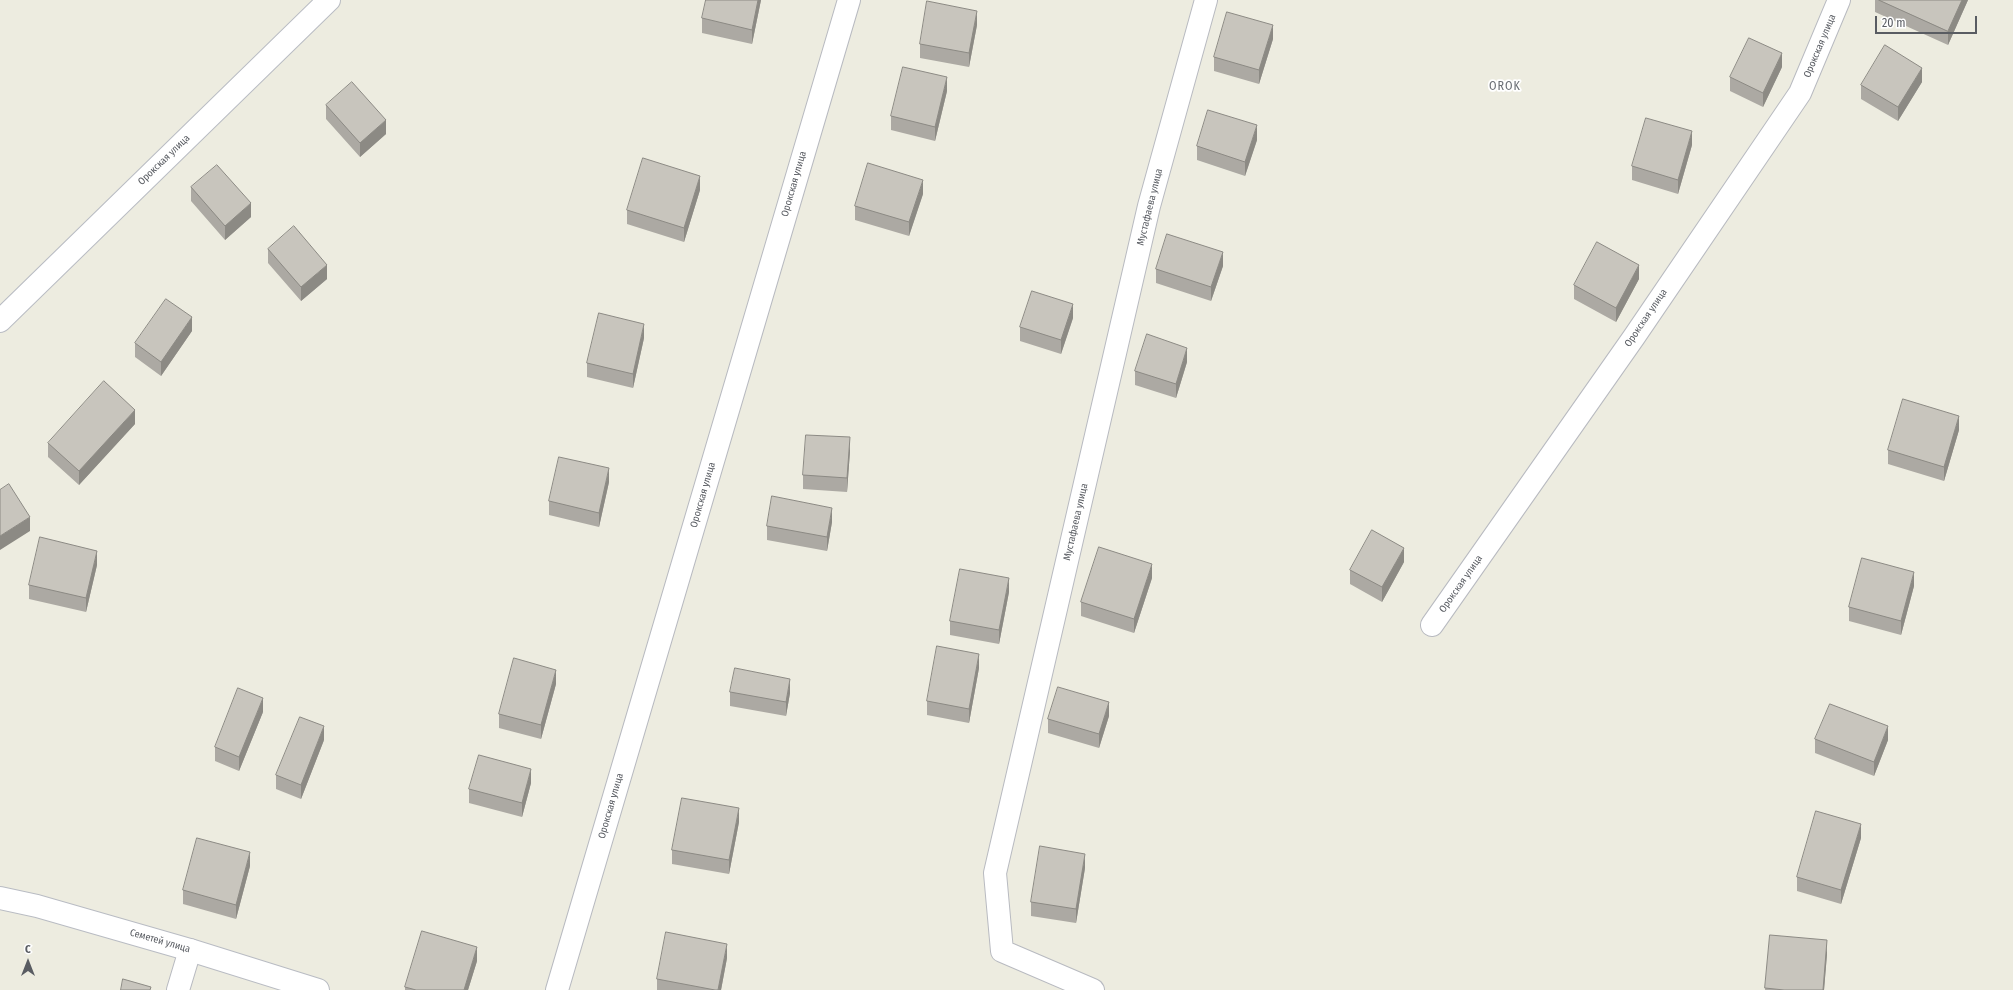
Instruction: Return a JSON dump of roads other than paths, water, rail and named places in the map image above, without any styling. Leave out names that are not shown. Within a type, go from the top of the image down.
[{"type":"street","name":"Орокская улица","points":[[0,321],[329,0]]},
{"type":"street","name":"Орокская улица","points":[[557,990],[849,0]]},
{"type":"street","name":"Мустафаева улица","points":[[1093,990],[1002,951],[995,873],[1149,206],[1206,0]]},
{"type":"street","name":"Орокская улица","points":[[1432,625],[1634,337],[1800,93],[1839,0]]},
{"type":"street","name":"Семетей улица","points":[[0,898],[37,906],[190,950],[318,990]]},
{"type":"street","points":[[178,990],[190,950]]},
{"type":"district","name":"OROK","points":[[1505,87]]}]
